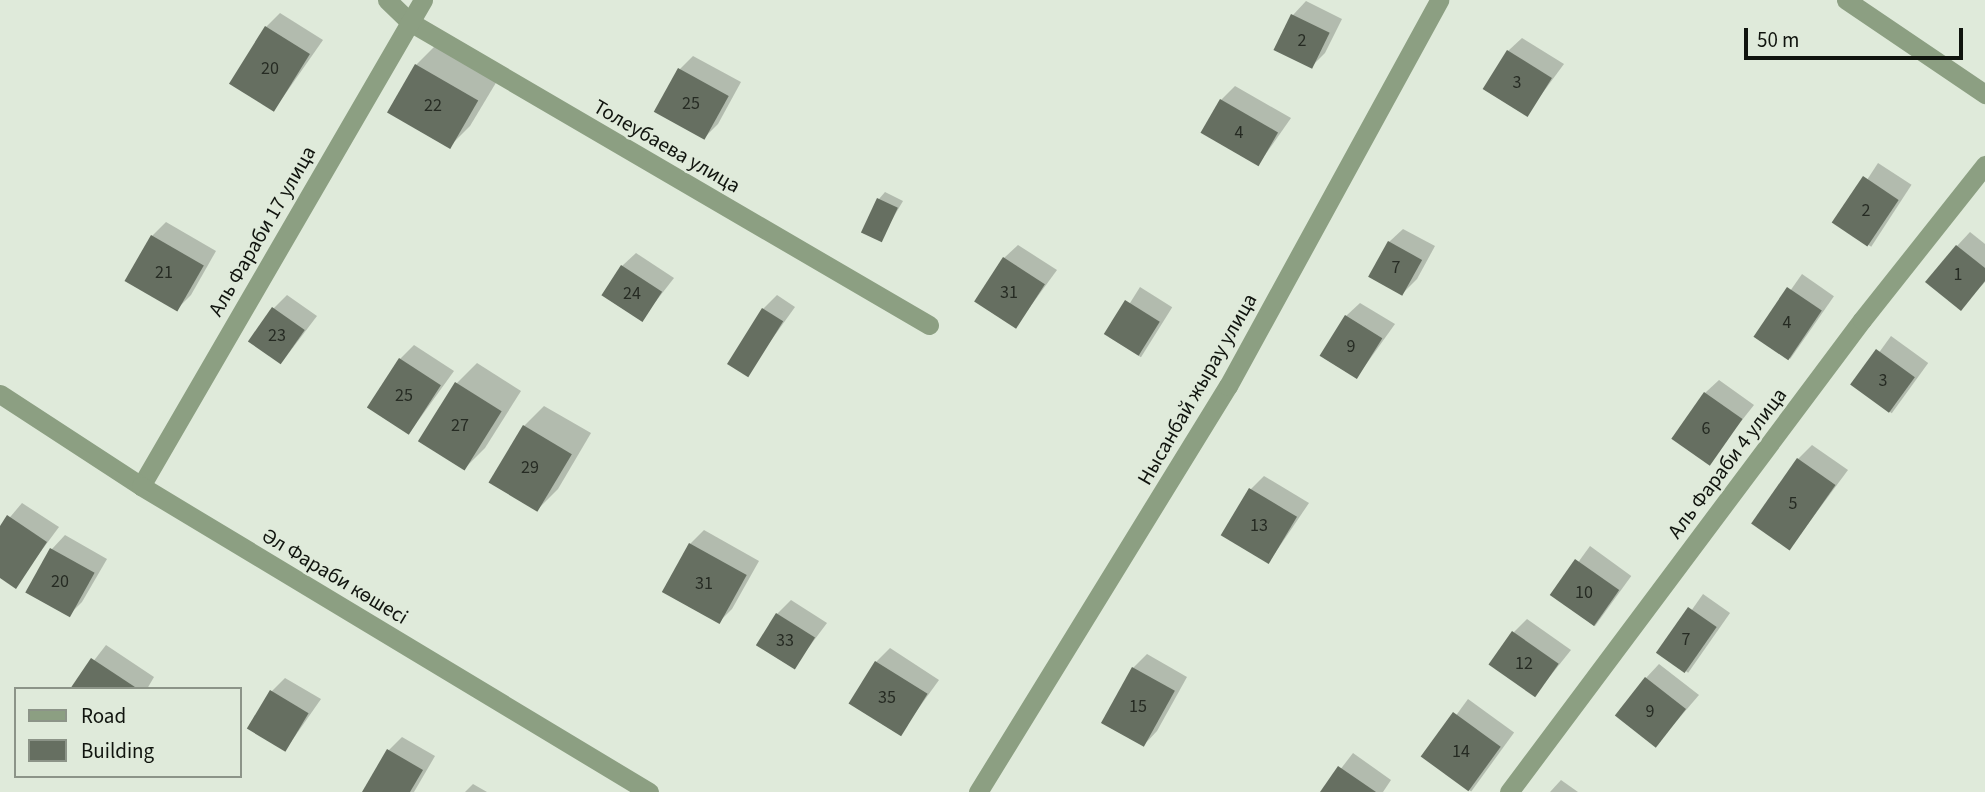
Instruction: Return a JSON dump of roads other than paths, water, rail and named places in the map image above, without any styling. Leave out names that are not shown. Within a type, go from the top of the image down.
[{"type":"street","name":"Толеубаева улица","points":[[387,0],[410,22],[929,325]]},
{"type":"street","name":"Аль Фараби 17 улица","points":[[141,486],[423,0]]},
{"type":"street","name":"Нысанбай жырау улица","points":[[978,792],[1228,386],[1439,0]]},
{"type":"street","points":[[1846,0],[1985,94]]},
{"type":"street","name":"Аль Фараби 4 улица","points":[[1509,792],[1862,320],[1985,165]]},
{"type":"street","name":"Әл Фараби көшесі","points":[[0,394],[141,486],[649,792]]}]
